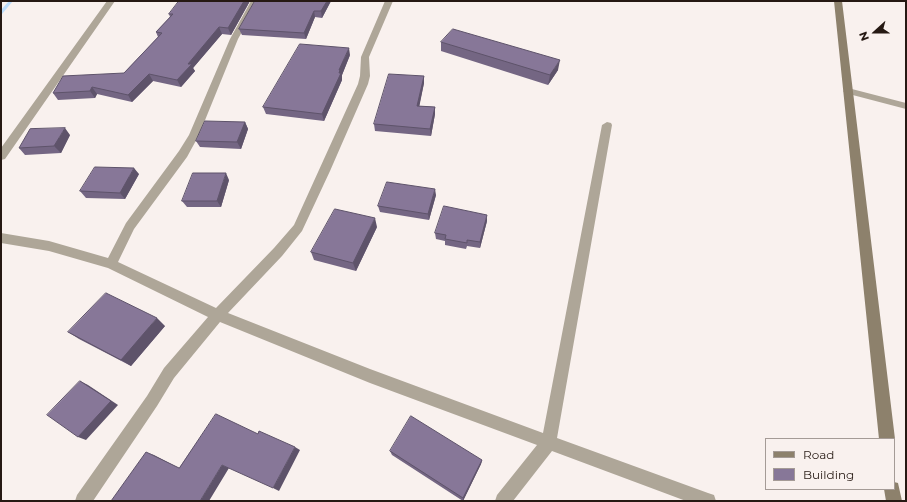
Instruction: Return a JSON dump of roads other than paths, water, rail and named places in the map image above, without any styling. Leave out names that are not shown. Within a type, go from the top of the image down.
[{"type":"street","points":[[1,156],[111,1]]},
{"type":"street","points":[[111,264],[130,226],[183,154],[194,135],[234,39],[255,1]]},
{"type":"street","points":[[83,501],[152,401],[169,373],[218,315],[278,252],[298,228],[363,84],[365,76],[364,57],[389,1]]},
{"type":"street","points":[[838,1],[887,438]]},
{"type":"street","points":[[848,91],[906,106]]},
{"type":"street","points":[[503,501],[549,443],[607,125]]},
{"type":"street","points":[[1,238],[49,246],[111,264],[218,315],[370,376],[708,501]]},
{"type":"street","points":[[892,490],[894,501]]},
{"type":"waterway","points":[[1,13],[11,1]]}]
